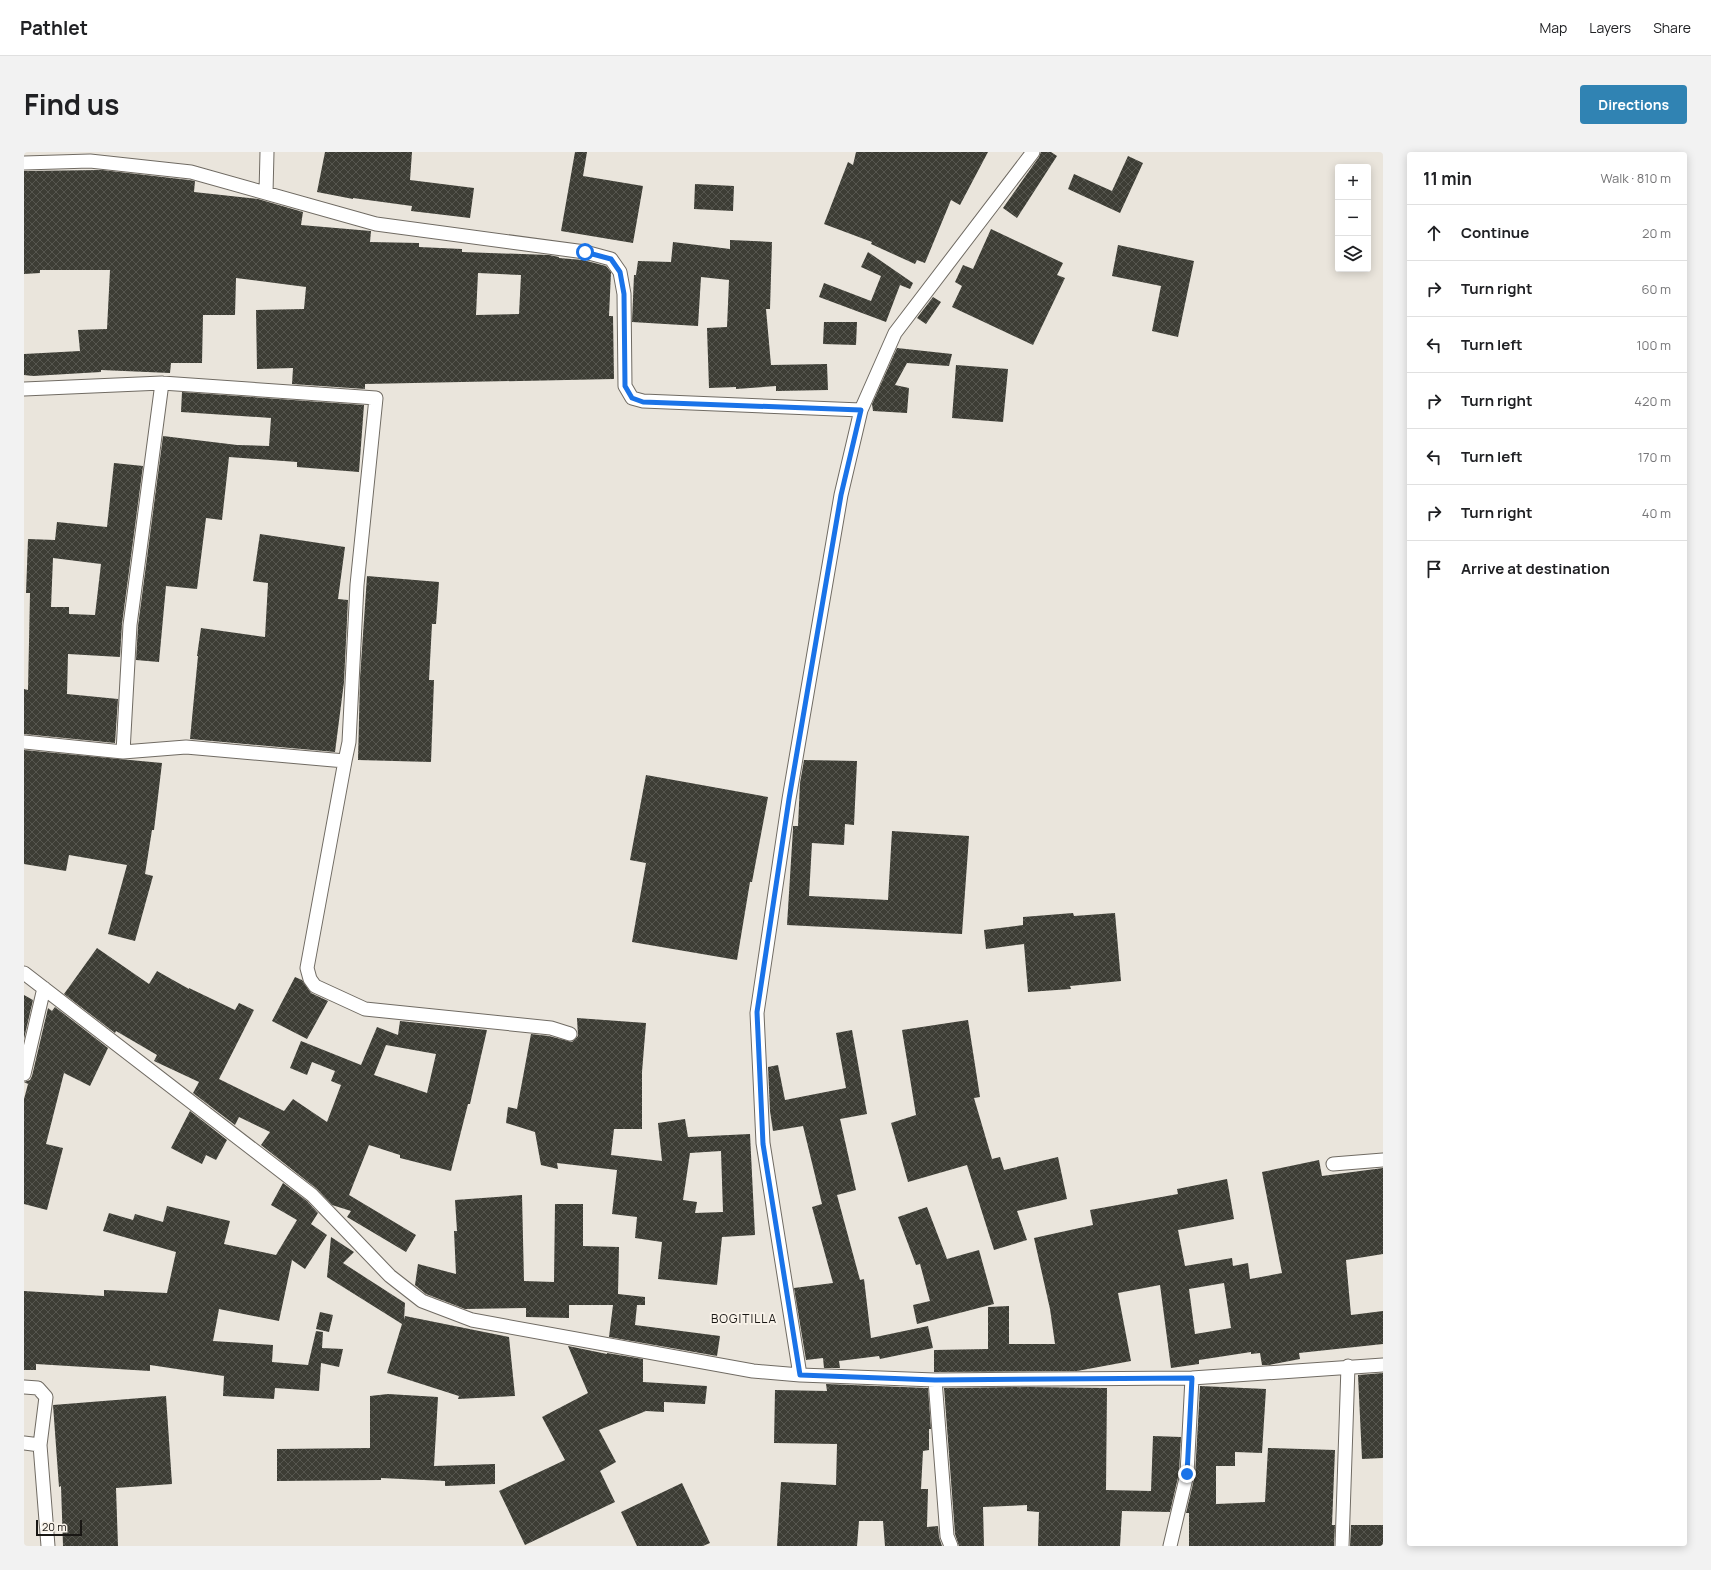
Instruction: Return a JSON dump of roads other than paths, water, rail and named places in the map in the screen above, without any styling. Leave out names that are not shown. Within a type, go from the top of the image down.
[{"type":"street","points":[[266,193],[267,152]]},
{"type":"street","points":[[800,1375],[763,1144],[757,1012],[789,799],[841,495],[861,410],[895,333],[1033,152]]},
{"type":"street","points":[[24,163],[89,157],[191,172],[376,224],[585,252],[611,259],[620,272],[624,294],[625,386],[632,398],[643,402],[861,410]]},
{"type":"street","points":[[24,389],[162,383],[376,398],[357,585],[349,742],[307,968],[310,979],[315,986],[365,1009],[551,1028],[570,1034]]},
{"type":"street","points":[[123,752],[130,625],[162,383]]},
{"type":"street","points":[[24,742],[123,752],[186,747],[345,761]]},
{"type":"street","points":[[24,973],[312,1195],[390,1276],[422,1302],[472,1320],[753,1371],[800,1375],[935,1380],[1192,1378],[1348,1366],[1383,1365]]},
{"type":"street","points":[[24,1074],[44,988]]},
{"type":"street","points":[[1333,1164],[1383,1160]]},
{"type":"street","points":[[1342,1546],[1348,1366]]},
{"type":"street","points":[[1170,1546],[1187,1474],[1192,1378]]},
{"type":"street","points":[[935,1380],[947,1536],[951,1546]]},
{"type":"street","points":[[24,1387],[38,1388],[46,1397],[40,1445],[48,1546]]},
{"type":"street","points":[[24,1443],[40,1445]]},
{"type":"district","name":"BOGITILLA","points":[[744,1318]]}]
